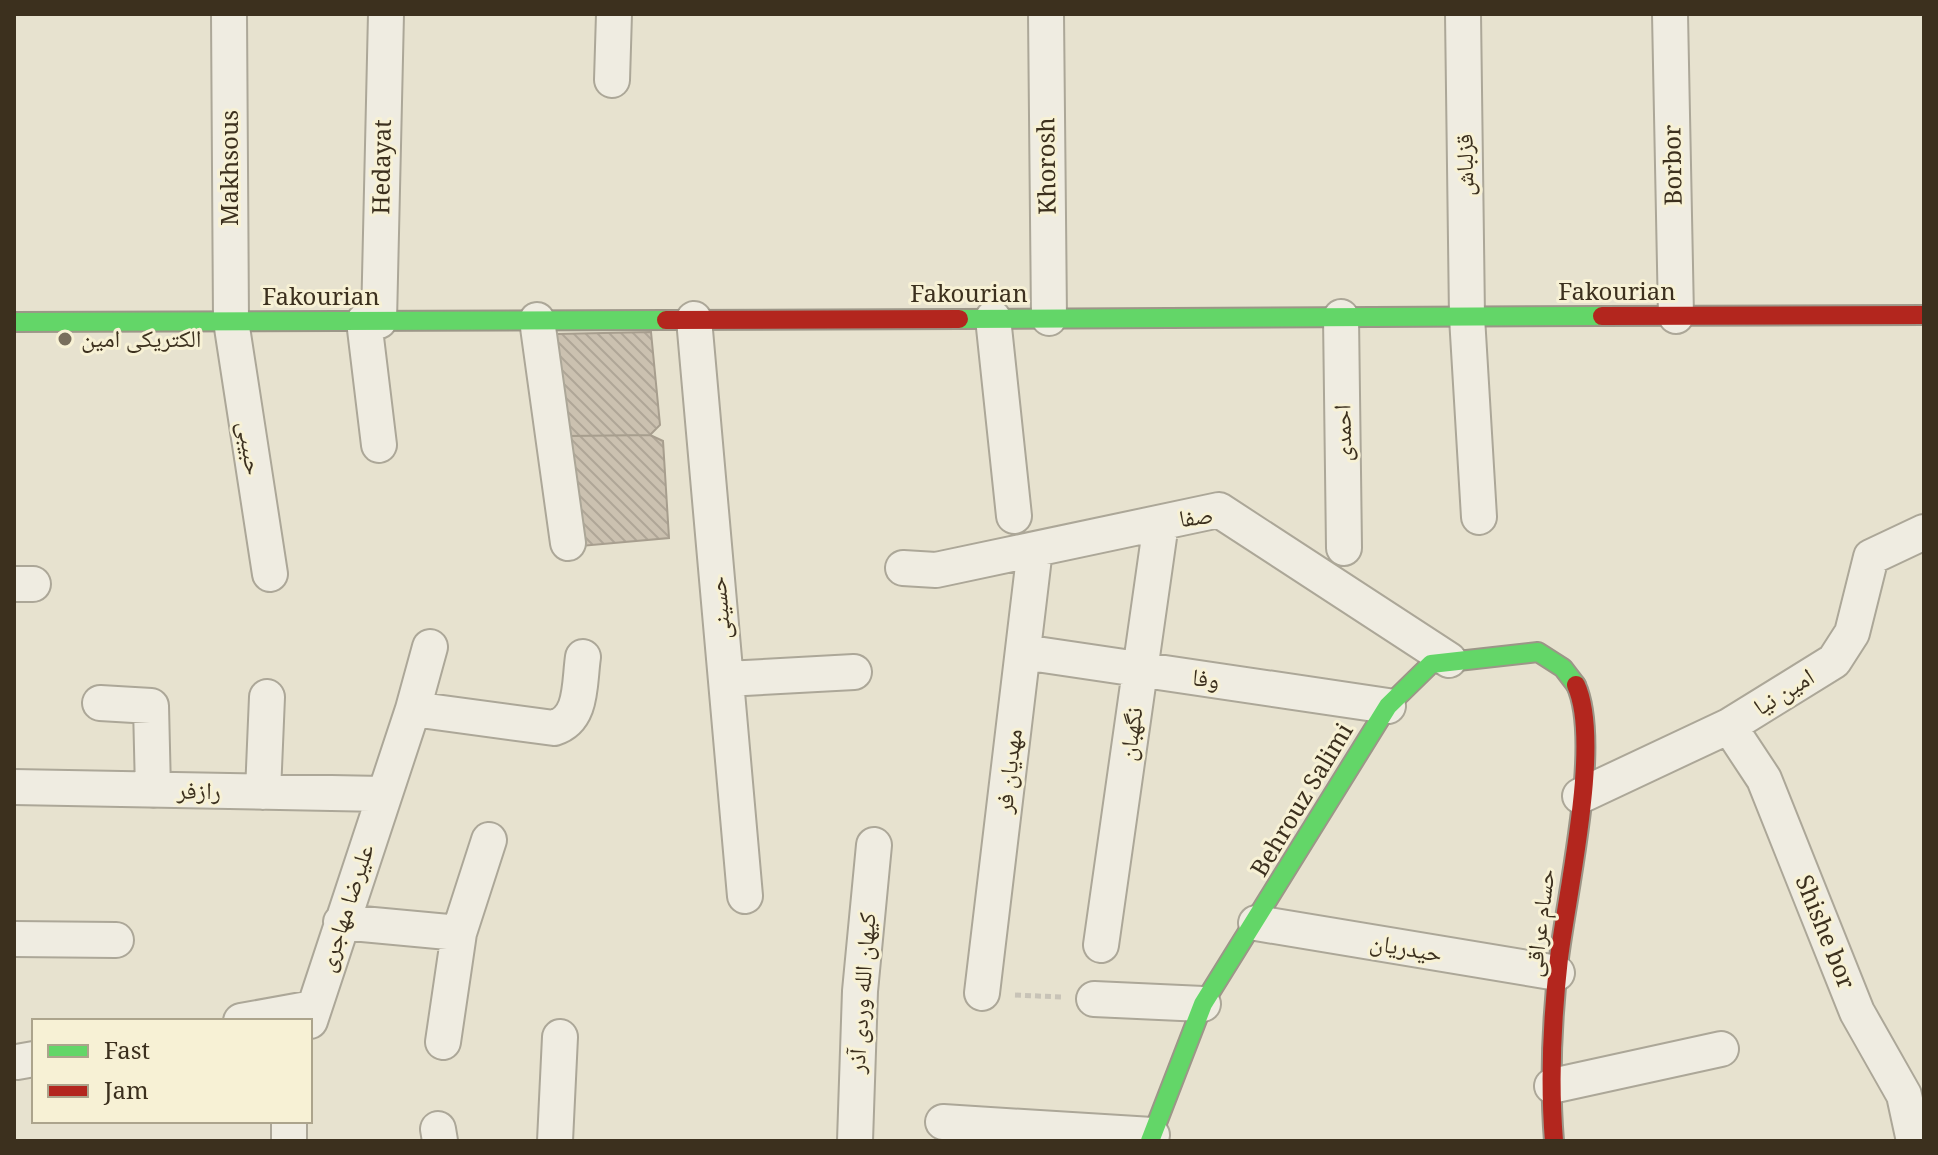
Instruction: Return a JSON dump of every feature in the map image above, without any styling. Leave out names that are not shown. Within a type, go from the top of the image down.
[{"type":"street","name":"Makhsous","points":[[229,14],[231,321]]},
{"type":"street","name":"Hedayat","points":[[379,445],[372,321],[386,14]]},
{"type":"street","points":[[612,80],[614,14]]},
{"type":"street","name":"Khorosh","points":[[1046,14],[1049,318]]},
{"type":"street","name":"قزلباش","points":[[1463,14],[1467,317],[1479,517]]},
{"type":"street","name":"Borbor","points":[[1670,14],[1676,316]]},
{"type":"street","name":"Fakourian","points":[[14,322],[1924,315]]},
{"type":"street","name":"احمدی","points":[[1341,317],[1344,548]]},
{"type":"street","points":[[993,318],[1014,516]]},
{"type":"street","name":"حسینی","points":[[694,319],[745,896]]},
{"type":"street","points":[[537,320],[568,543]]},
{"type":"street","name":"حبیبی","points":[[231,321],[270,574]]},
{"type":"street","name":"صفا","points":[[903,568],[936,570],[1219,510],[1449,660]]},
{"type":"street","name":"نگهبان","points":[[1101,945],[1161,523]]},
{"type":"street","name":"امین نیا","points":[[1580,796],[1729,726],[1834,661],[1845,650],[1852,633],[1871,557],[1924,532]]},
{"type":"street","name":"مهدیان فر","points":[[982,993],[1035,549]]},
{"type":"street","name":"علیرضا مهاجری","points":[[312,1014],[413,709],[430,647]]},
{"type":"street","name":"وفا","points":[[1023,652],[1388,706]]},
{"type":"street","name":"Behrouz Salimi","points":[[1151,1138],[1203,1004],[1388,706],[1423,668],[1449,660],[1538,652],[1552,657],[1573,680],[1583,711]]},
{"type":"street","points":[[413,709],[554,728],[575,714],[583,657]]},
{"type":"street","points":[[726,679],[854,672]]},
{"type":"street","points":[[263,792],[267,697]]},
{"type":"street","points":[[100,703],[151,706],[153,790]]},
{"type":"street","name":"حسام عراقی","points":[[1554,1141],[1552,1086],[1557,973],[1580,796],[1583,711]]},
{"type":"street","name":"Shishe bor","points":[[1729,726],[1764,779],[1857,1012],[1904,1095],[1914,1141]]},
{"type":"street","name":"رازفر","points":[[14,787],[383,794]]},
{"type":"street","points":[[443,1042],[459,933],[489,840]]},
{"type":"street","name":"کیهان الله وردی آذر","points":[[855,1141],[860,991],[874,845]]},
{"type":"street","points":[[341,922],[459,933]]},
{"type":"street","name":"حیدریان","points":[[1256,923],[1557,973]]},
{"type":"street","points":[[14,939],[116,940]]},
{"type":"street","points":[[1094,999],[1203,1004]]},
{"type":"street","points":[[261,1019],[312,1014]]},
{"type":"street","points":[[555,1141],[560,1037]]},
{"type":"street","points":[[1552,1086],[1721,1049]]},
{"type":"street","points":[[943,1122],[1151,1138]]},
{"type":"path","points":[[982,993],[1094,999]]},
{"type":"building","points":[[651,332],[660,425],[650,435],[570,436],[556,334]]},
{"type":"building","points":[[650,435],[663,441],[669,538],[581,546],[570,436]]},
{"type":"traffic: fast","points":[[959,319],[1602,316]]},
{"type":"traffic: fast","points":[[14,322],[666,320]]},
{"type":"traffic: fast","points":[[1150,1141],[1203,1004],[1388,706],[1431,664],[1538,652],[1563,668],[1576,685]]},
{"type":"traffic: jam","points":[[1602,316],[1924,315]]},
{"type":"traffic: jam","points":[[666,320],[959,319]]},
{"type":"traffic: jam","points":[[1554,1141],[1552,1072],[1555,1004],[1584,779],[1583,710],[1576,685]]},
{"type":"place","name":"الکتریکی امین","points":[[65,339]]}]
